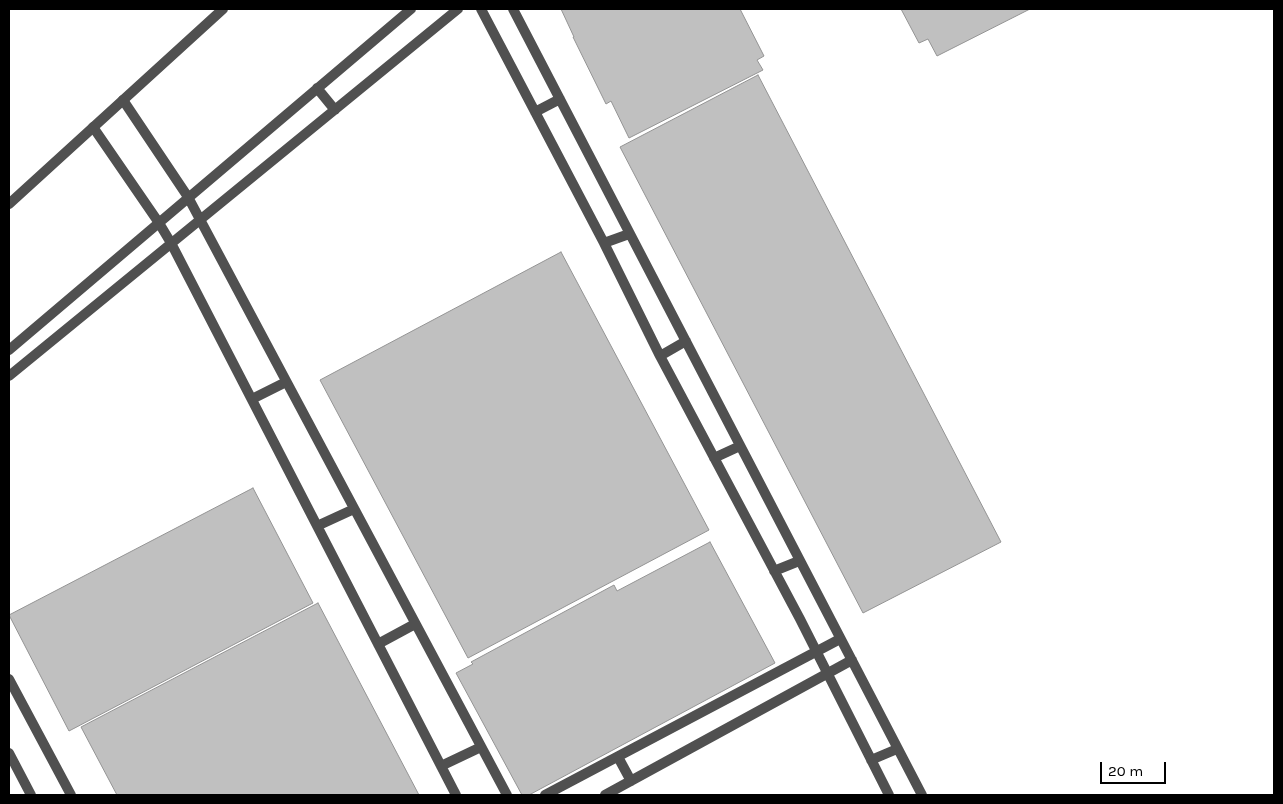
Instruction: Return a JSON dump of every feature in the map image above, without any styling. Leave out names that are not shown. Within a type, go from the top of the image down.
[{"type":"street","points":[[9,204],[223,9]]},
{"type":"street","points":[[9,350],[411,9]]},
{"type":"street","points":[[9,376],[458,9]]},
{"type":"street","points":[[481,9],[889,795]]},
{"type":"street","points":[[513,9],[922,795]]},
{"type":"street","points":[[317,88],[335,110]]},
{"type":"street","points":[[535,112],[560,99]]},
{"type":"street","points":[[123,100],[188,197],[506,795]]},
{"type":"street","points":[[93,127],[172,244],[456,795]]},
{"type":"street","points":[[604,244],[630,234]]},
{"type":"street","points":[[660,356],[686,341]]},
{"type":"street","points":[[252,399],[286,382]]},
{"type":"street","points":[[714,458],[740,446]]},
{"type":"street","points":[[317,526],[354,509]]},
{"type":"street","points":[[774,571],[799,561]]},
{"type":"street","points":[[378,644],[415,624]]},
{"type":"street","points":[[545,795],[840,639]]},
{"type":"street","points":[[605,795],[852,660]]},
{"type":"street","points":[[10,684],[70,795]]},
{"type":"street","points":[[441,766],[481,747]]},
{"type":"street","points":[[871,760],[897,749]]},
{"type":"street","points":[[9,753],[31,795]]},
{"type":"street","points":[[618,757],[630,781]]},
{"type":"building","points":[[561,9],[740,9],[764,56],[757,60],[763,70],[629,138],[611,101],[606,104]]},
{"type":"building","points":[[901,9],[1030,9],[937,56],[928,39],[919,43]]},
{"type":"building","points":[[758,75],[1001,542],[863,613],[620,147]]},
{"type":"building","points":[[561,252],[709,530],[468,658],[320,380]]},
{"type":"building","points":[[253,488],[313,603],[69,731],[9,615]]},
{"type":"building","points":[[710,542],[775,663],[529,795],[522,795],[456,673],[473,664],[471,662],[614,585],[617,591]]},
{"type":"building","points":[[318,603],[419,795],[117,795],[81,727]]}]
